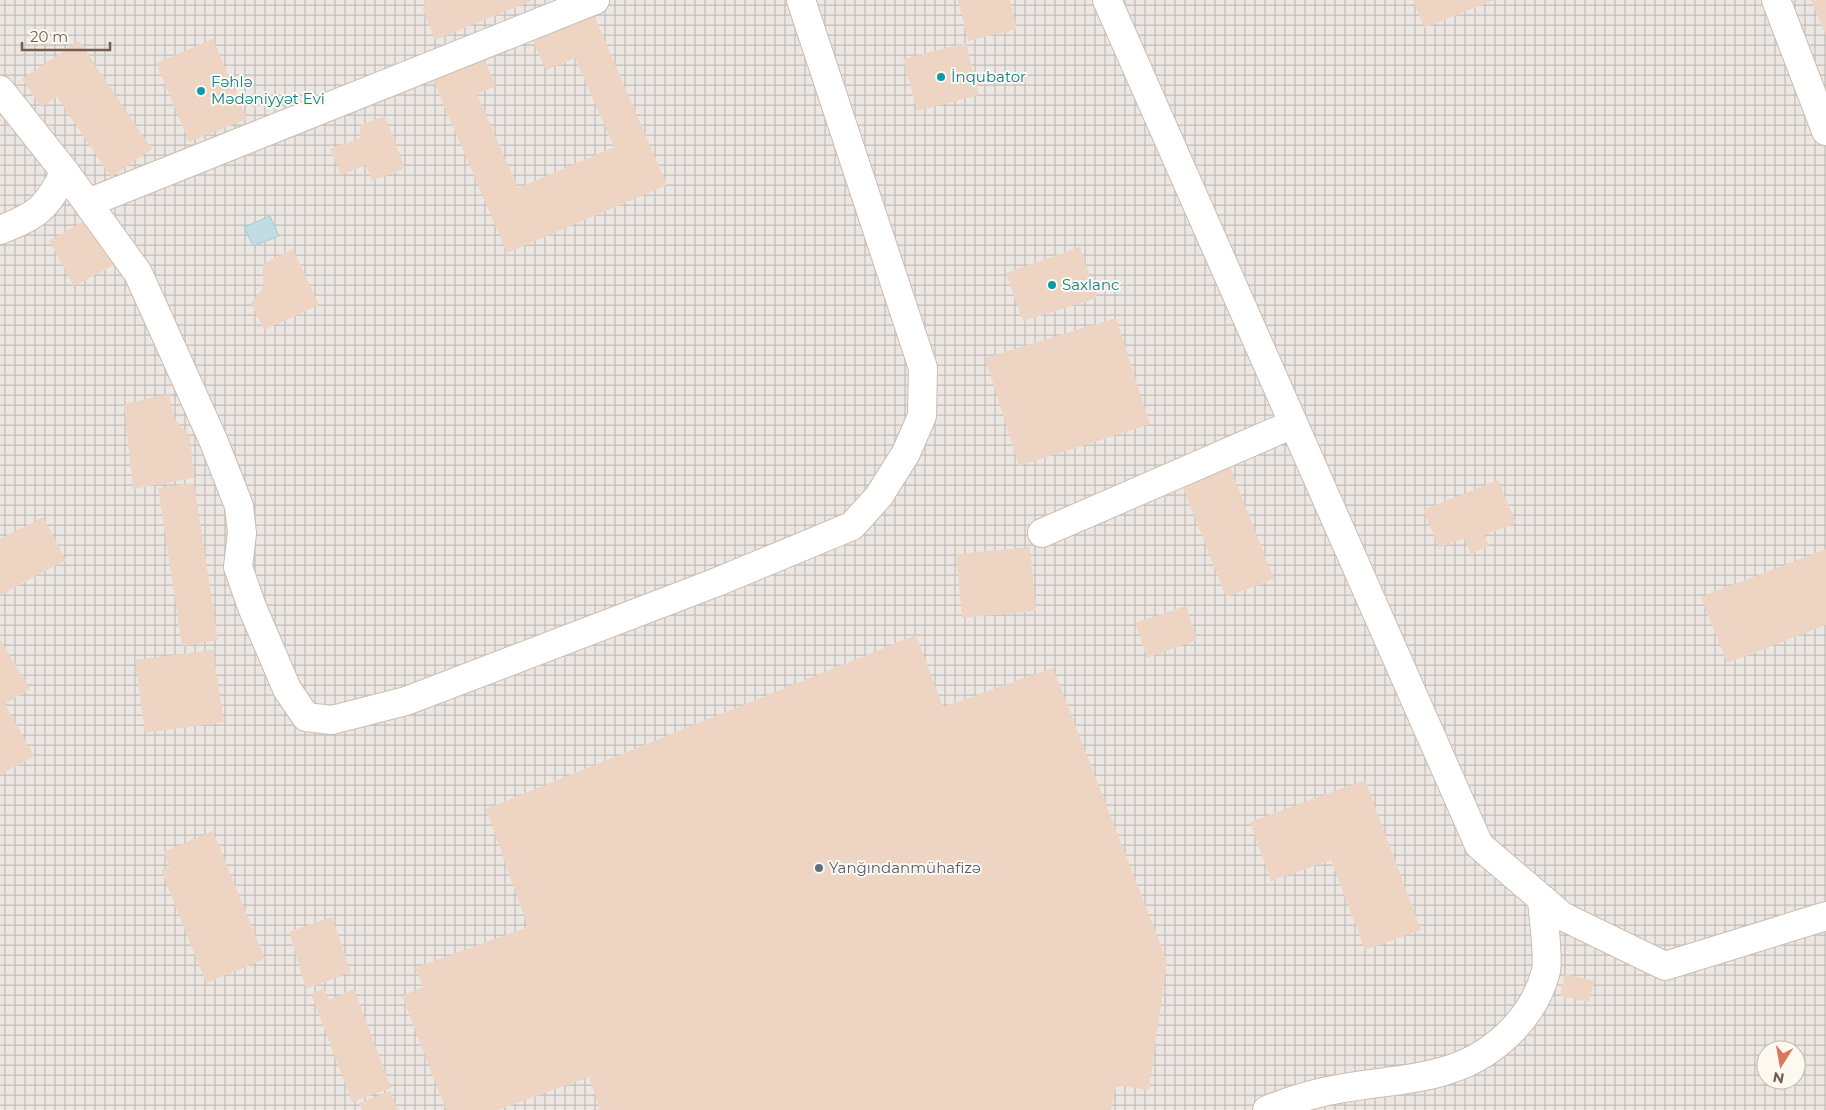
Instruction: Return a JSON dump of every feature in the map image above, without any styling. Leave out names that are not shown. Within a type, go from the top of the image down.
[{"type":"street","points":[[88,203],[595,0]]},
{"type":"street","points":[[0,90],[65,172],[138,274],[214,442],[239,506],[242,533],[238,567],[252,607],[287,689],[306,717],[332,720],[406,702],[717,582],[852,526],[879,496],[906,453],[922,416],[923,368],[801,0]]},
{"type":"street","points":[[1107,0],[1479,845],[1562,916],[1665,966],[1826,916]]},
{"type":"street","points":[[1776,0],[1826,131]]},
{"type":"street","points":[[0,230],[39,212],[55,191],[65,172]]},
{"type":"street","points":[[1042,533],[1293,424]]},
{"type":"street","points":[[1267,1110],[1286,1102],[1342,1088],[1442,1072],[1468,1062],[1494,1046],[1516,1028],[1534,1004],[1546,970],[1542,899]]},
{"type":"shaded area","points":[[0,0],[1826,0],[1826,1110],[0,1110]]},
{"type":"water","points":[[270,216],[279,236],[253,246],[244,227]]},
{"type":"building","points":[[425,0],[533,0],[435,40],[423,10]]},
{"type":"building","points":[[958,0],[1010,0],[1017,29],[968,41]]},
{"type":"building","points":[[1413,0],[1494,0],[1424,28]]},
{"type":"building","points":[[1811,0],[1826,0],[1826,36]]},
{"type":"building","points":[[593,13],[667,185],[507,253],[433,80],[484,59],[496,86],[477,94],[518,188],[614,147],[575,58],[546,70],[532,39]]},
{"type":"building","name":"Fəhlə Mədəniyyət Evi","points":[[213,39],[247,119],[189,142],[156,63]]},
{"type":"building","points":[[79,41],[152,149],[111,177],[57,97],[41,107],[22,79]]},
{"type":"building","name":"İnqubator","points":[[966,43],[979,95],[917,111],[903,59]]},
{"type":"building","points":[[385,116],[405,168],[372,181],[366,165],[341,175],[330,149],[360,138],[360,125]]},
{"type":"building","points":[[91,217],[118,263],[74,286],[49,241]]},
{"type":"building","name":"Saxlanc","points":[[1080,247],[1097,298],[1023,321],[1006,273]]},
{"type":"building","points":[[293,249],[319,305],[264,330],[251,303],[263,288],[263,264]]},
{"type":"building","points":[[1116,318],[1150,424],[1019,466],[985,358]]},
{"type":"building","points":[[169,394],[175,420],[190,436],[194,478],[133,489],[124,404]]},
{"type":"building","points":[[1230,467],[1274,579],[1226,597],[1182,485]]},
{"type":"building","points":[[1498,480],[1516,523],[1484,535],[1489,546],[1471,554],[1464,538],[1439,548],[1423,510]]},
{"type":"building","points":[[194,483],[218,640],[182,646],[158,488]]},
{"type":"building","points":[[43,517],[66,560],[0,595],[0,539]]},
{"type":"building","points":[[1030,547],[1036,611],[962,618],[956,554]]},
{"type":"building","points":[[1826,549],[1826,625],[1727,663],[1701,597]]},
{"type":"building","points":[[1186,606],[1197,640],[1147,658],[1135,623]]},
{"type":"building","name":"Yanğındanmühafizə","points":[[916,635],[943,707],[1053,668],[1167,961],[1149,1090],[1116,1085],[1111,1110],[600,1110],[589,1077],[498,1110],[446,1110],[402,996],[423,987],[415,968],[528,927],[486,809]]},
{"type":"building","points":[[0,639],[30,689],[5,704],[34,756],[0,775]]},
{"type":"building","points":[[213,650],[224,722],[145,733],[135,660]]},
{"type":"building","points":[[1365,780],[1421,930],[1365,950],[1331,860],[1271,881],[1250,822]]},
{"type":"building","points":[[213,831],[265,959],[206,983],[161,870],[170,867],[163,852]]},
{"type":"building","points":[[332,917],[351,972],[306,989],[289,932]]},
{"type":"building","points":[[1565,974],[1594,981],[1589,1002],[1560,996]]},
{"type":"building","points":[[324,988],[329,1000],[354,989],[391,1088],[352,1102],[311,994]]},
{"type":"building","points":[[390,1091],[398,1110],[362,1110],[359,1103]]},
{"type":"place","name":"İnqubator","points":[[941,77]]},
{"type":"place","name":"Fəhlə Mədəniyyət Evi","points":[[201,91]]},
{"type":"place","name":"Saxlanc","points":[[1052,285]]},
{"type":"place","name":"Yanğındanmühafizə","points":[[819,868]]}]
